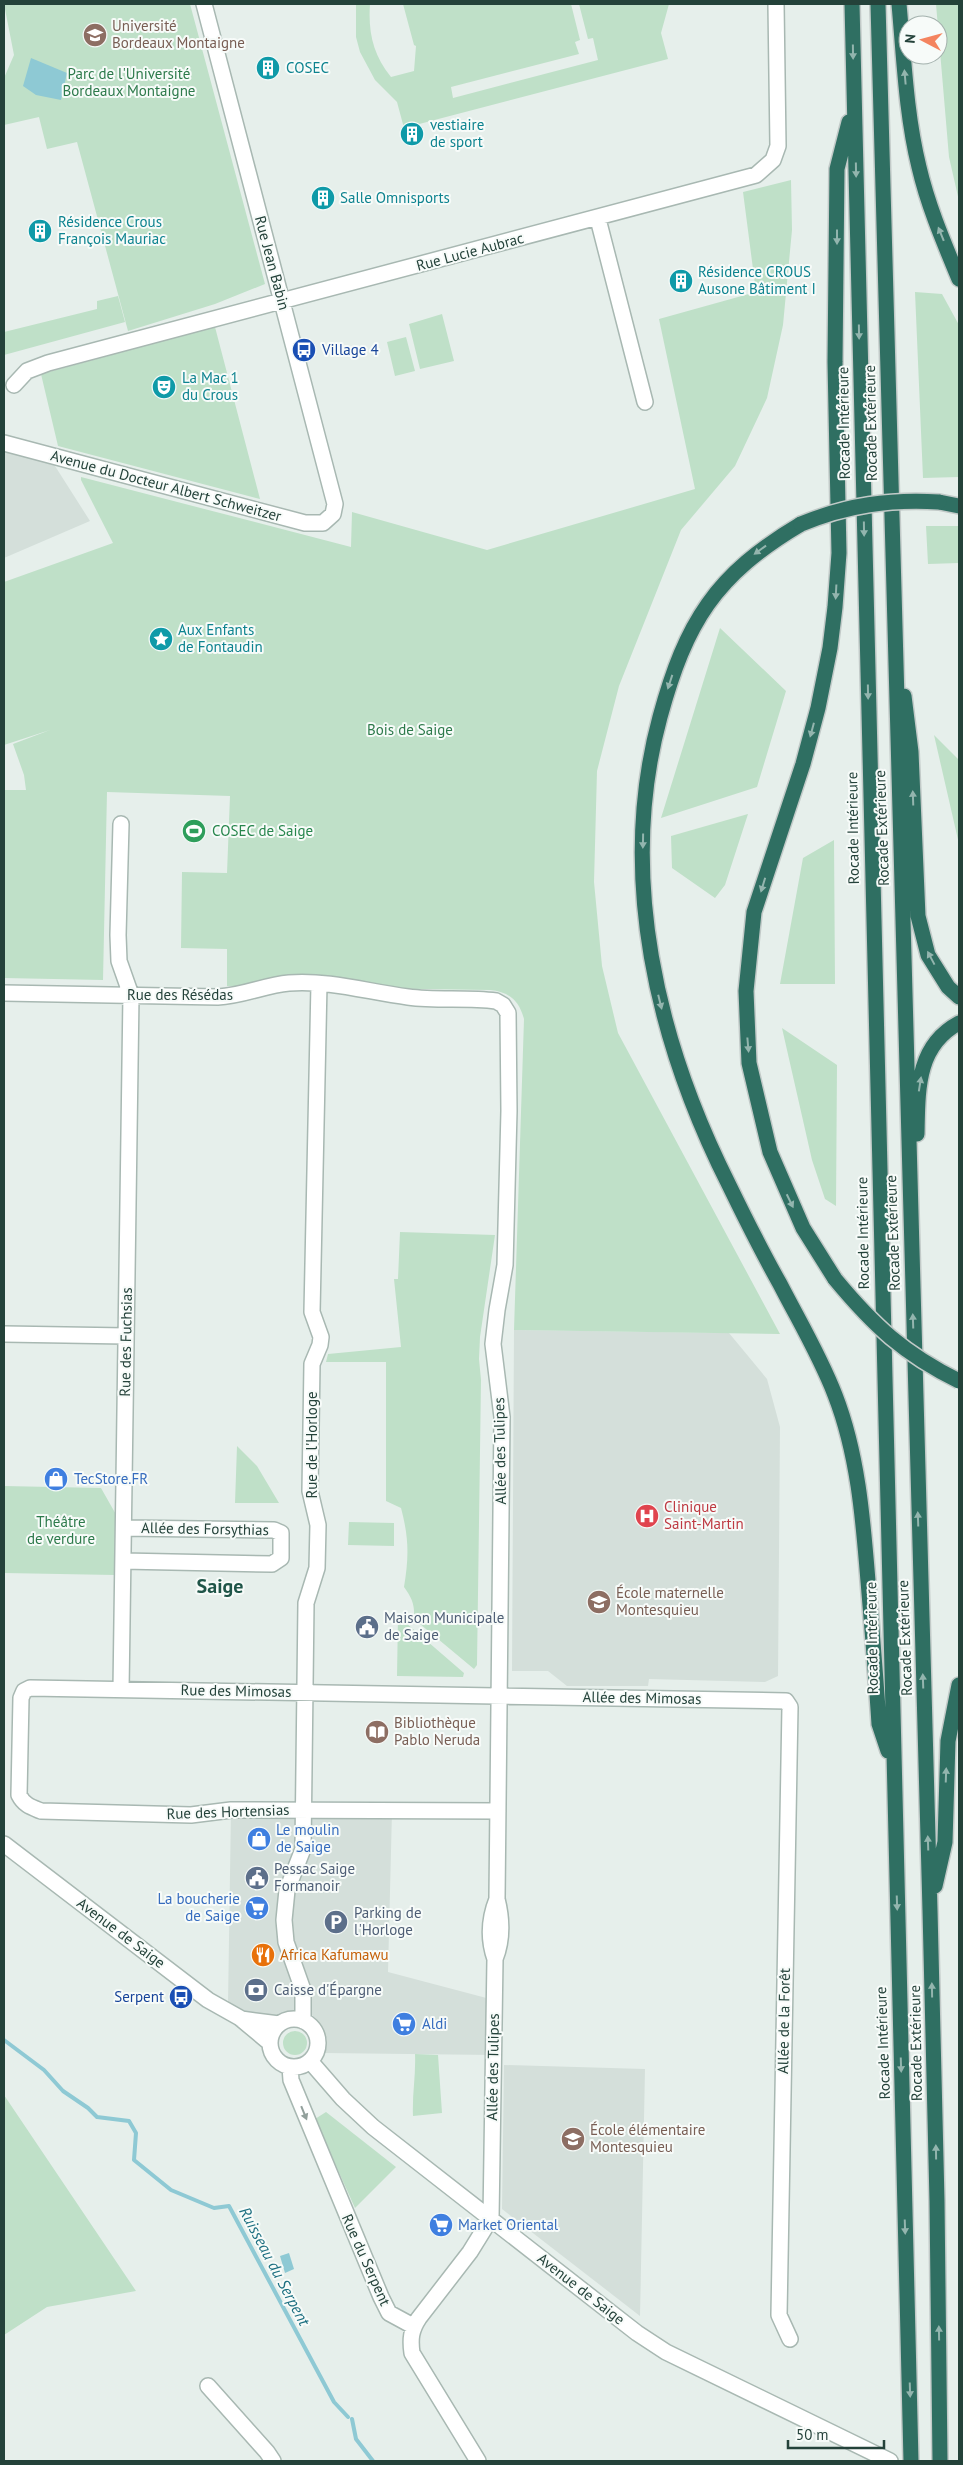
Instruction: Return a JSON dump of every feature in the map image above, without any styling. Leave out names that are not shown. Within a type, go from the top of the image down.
[{"type":"highway","name":"Rocade Intérieure","points":[[852,4],[911,2461]]},
{"type":"highway","name":"Rocade Extérieure","points":[[878,4],[911,1273],[930,1910],[937,2191],[940,2461]]},
{"type":"highway","points":[[899,4],[907,102],[919,168],[933,216],[959,279]]},
{"type":"highway","points":[[854,103],[837,169],[836,362],[838,553],[831,640],[824,684],[803,764],[754,912],[746,991],[749,1063],[770,1152],[803,1228],[835,1279],[866,1316],[896,1344],[928,1366],[959,1381]]},
{"type":"highway","points":[[893,1766],[879,1724],[861,1505],[853,1455],[836,1397],[814,1347],[727,1182],[682,1073],[669,1036],[652,972],[644,903],[642,865],[646,789],[657,728],[678,659],[698,616],[716,590],[751,556],[801,524],[820,516],[870,503],[906,500],[939,502],[959,506]]},
{"type":"highway","points":[[893,597],[911,752],[918,916],[928,955],[948,987],[959,997]]},
{"type":"highway","points":[[911,1273],[918,1096],[923,1064],[938,1038],[959,1023]]},
{"type":"highway","points":[[930,1910],[945,1842],[948,1741],[959,1685]]},
{"type":"street","name":"Rue Jean Babin","points":[[204,4],[335,504],[333,514],[328,520]]},
{"type":"street","name":"Rue Lucie Aubrac","points":[[14,385],[27,371],[48,363],[750,178],[769,166],[776,154],[779,129],[776,4]]},
{"type":"street","points":[[598,218],[645,402]]},
{"type":"street","name":"Avenue du Docteur Albert Schweitzer","points":[[4,443],[305,523],[323,523],[328,520]]},
{"type":"street","points":[[120,824],[119,962],[131,995]]},
{"type":"street","name":"Rue des Résédas","points":[[4,992],[234,996],[289,983],[360,987],[408,997],[488,1000],[503,1005]]},
{"type":"street","name":"Rue de l'Horloge","points":[[303,2021],[303,1990],[286,1942],[284,1920],[287,1890],[303,1849],[306,1603],[317,1568],[318,1534],[310,1491],[312,1364],[320,1345],[321,1337],[312,1312],[319,984]]},
{"type":"street","name":"Rue des Fuchsias","points":[[121,1690],[131,995]]},
{"type":"street","name":"Allée des Tulipes","points":[[491,2218],[495,1958],[500,1946],[501,1914],[497,1899],[502,1418],[494,1344],[497,1310],[505,1265],[509,1042],[508,1013],[503,1005]]},
{"type":"street","points":[[4,1334],[126,1336]]},
{"type":"street","name":"Allée des Forsythias","points":[[123,1560],[272,1564],[281,1558],[281,1533],[274,1530],[124,1528]]},
{"type":"street","name":"Rue des Mimosas","points":[[20,1740],[21,1698],[24,1691],[30,1688],[498,1696]]},
{"type":"street","name":"Allée des Mimosas","points":[[498,1696],[786,1701]]},
{"type":"street","name":"Allée de la Forêt","points":[[786,1701],[790,1707],[778,2315],[790,2339]]},
{"type":"street","name":"Rue des Hortensias","points":[[20,1740],[19,1795],[28,1806],[41,1811],[191,1815],[231,1810],[498,1811]]},
{"type":"street","name":"Avenue de Saige","points":[[4,1844],[208,2000],[240,2018],[270,2043],[274,2058],[290,2067]]},
{"type":"street","name":"Avenue de Saige","points":[[240,2018],[279,2024],[289,2020],[303,2021]]},
{"type":"street","points":[[290,2067],[301,2066],[310,2061],[317,2050],[317,2038],[311,2027],[303,2021]]},
{"type":"street","points":[[270,2043],[272,2033],[279,2024]]},
{"type":"street","name":"Avenue de Saige","points":[[310,2061],[358,2113],[636,2333],[666,2352],[886,2460]]},
{"type":"street","name":"Rue du Serpent","points":[[290,2067],[291,2080],[381,2298],[389,2313],[413,2326]]},
{"type":"street","points":[[462,2197],[479,2193],[487,2186],[492,2176]]},
{"type":"street","points":[[478,2461],[412,2353],[410,2340],[413,2326],[470,2252],[491,2218]]},
{"type":"street","points":[[208,2386],[273,2461]]},
{"type":"shaded area","points":[[4,443],[48,455],[90,521],[4,558]]},
{"type":"shaded area","name":"Clinique Saint-Martin","points":[[514,1330],[729,1333],[767,1379],[780,1427],[778,1676],[765,1682],[649,1679],[648,1686],[567,1686],[548,1671],[512,1671]]},
{"type":"shaded area","points":[[231,1810],[392,1811],[388,1972],[494,2000],[494,2055],[324,2053],[327,2039],[320,2025],[311,2014],[297,2011],[261,2018],[228,2004]]},
{"type":"shaded area","name":"École élémentaire Montesquieu","points":[[504,2065],[645,2069],[640,2316],[502,2209]]},
{"type":"green space","name":"Parc de l'Université Bordeaux Montaigne","points":[[4,4],[190,4],[265,284],[215,304],[128,331],[77,142],[47,149],[39,117],[4,125],[4,78],[14,55]]},
{"type":"green space","points":[[356,4],[370,4],[370,24],[373,43],[380,60],[391,77],[414,71],[416,46],[414,45],[403,4],[571,4],[580,40],[575,42],[579,54],[451,87],[453,98],[598,60],[593,38],[588,39],[579,4],[669,4],[661,33],[668,59],[404,128],[397,102],[375,80],[360,52],[356,37]]},
{"type":"green space","points":[[936,4],[959,4],[959,201],[949,157],[941,65],[948,65],[948,15],[937,15]]},
{"type":"green space","name":"Bois de Saige","points":[[791,180],[792,230],[783,325],[767,398],[735,466],[681,530],[619,686],[597,771],[594,882],[602,966],[618,1033],[780,1334],[514,1330],[524,1019],[522,1012],[516,1002],[508,995],[490,990],[227,986],[227,949],[181,948],[182,872],[227,873],[230,796],[107,792],[103,980],[4,978],[4,790],[26,790],[24,775],[13,744],[50,730],[4,745],[4,582],[113,543],[81,477],[351,547],[352,512],[487,550],[695,489],[659,319],[756,292],[743,192]]},
{"type":"green space","points":[[915,292],[942,294],[959,325],[959,477],[923,478]]},
{"type":"green space","points":[[118,296],[125,322],[4,355],[4,332],[97,309],[97,301]]},
{"type":"green space","points":[[442,314],[454,361],[420,369],[409,324]]},
{"type":"green space","points":[[215,327],[260,499],[58,446],[41,374]]},
{"type":"green space","points":[[406,337],[415,371],[395,376],[387,342]]},
{"type":"green space","points":[[926,526],[959,526],[959,563],[928,564]]},
{"type":"green space","points":[[720,628],[786,691],[757,787],[661,818]]},
{"type":"green space","points":[[934,735],[959,760],[959,844]]},
{"type":"green space","points":[[748,814],[725,885],[715,898],[672,868],[671,836]]},
{"type":"green space","points":[[834,840],[835,984],[780,984],[803,858]]},
{"type":"green space","points":[[782,1028],[837,1065],[836,1206],[825,1199],[812,1160]]},
{"type":"green space","points":[[400,1232],[495,1235],[480,1337],[477,1665],[474,1669],[414,1619],[412,1602],[404,1587],[407,1548],[404,1519],[401,1508],[386,1501],[386,1362],[326,1362],[328,1354],[401,1347],[394,1279],[398,1279]]},
{"type":"green space","points":[[237,1446],[257,1466],[279,1503],[235,1503]]},
{"type":"green space","name":"Théâtre de verdure","points":[[4,1486],[101,1488],[118,1518],[115,1575],[4,1573]]},
{"type":"green space","points":[[349,1522],[394,1523],[394,1546],[348,1545]]},
{"type":"green space","points":[[398,1616],[464,1673],[463,1677],[397,1676]]},
{"type":"green space","points":[[295,2031],[300,2032],[306,2038],[306,2048],[300,2054],[295,2055],[290,2054],[284,2048],[283,2043],[284,2038],[290,2032]]},
{"type":"green space","points":[[415,2054],[438,2055],[442,2113],[413,2116]]},
{"type":"green space","points":[[4,2095],[136,2291],[47,2307],[4,2335]]},
{"type":"green space","points":[[326,2112],[396,2167],[355,2208],[315,2119]]},
{"type":"water","points":[[31,58],[67,73],[61,100],[36,95],[23,86]]},
{"type":"water","points":[[289,2253],[294,2269],[285,2273],[280,2256]]},
{"type":"waterway","name":"Ruisseau du Serpent","points":[[4,2040],[44,2070],[63,2091],[88,2108],[97,2117],[129,2121],[136,2133],[134,2160],[171,2190],[214,2208],[229,2206],[334,2402],[348,2417]]},
{"type":"waterway","name":"Ruisseau du Serpent","points":[[352,2419],[356,2439],[373,2461]]},
{"type":"place","name":"Université Bordeaux Montaigne","points":[[95,35]]},
{"type":"place","name":"COSEC","points":[[268,68]]},
{"type":"place","name":"vestiaire de sport","points":[[412,134]]},
{"type":"place","name":"Salle Omnisports","points":[[323,198]]},
{"type":"place","name":"Résidence Crous François Mauriac","points":[[40,231]]},
{"type":"place","name":"Résidence CROUS Ausone Bâtiment I","points":[[681,281]]},
{"type":"place","name":"Village 4","points":[[304,350]]},
{"type":"place","name":"La Mac 1 du Crous","points":[[164,387]]},
{"type":"place","name":"Aux Enfants de Fontaudin","points":[[161,639]]},
{"type":"place","name":"COSEC de Saige","points":[[194,831]]},
{"type":"place","name":"TecStore.FR","points":[[56,1479]]},
{"type":"place","name":"Clinique Saint-Martin","points":[[647,1516]]},
{"type":"place","name":"École maternelle Montesquieu","points":[[599,1602]]},
{"type":"place","name":"Maison Municipale de Saige","points":[[367,1627]]},
{"type":"place","name":"Bibliothèque Pablo Neruda","points":[[377,1732]]},
{"type":"place","name":"Le moulin de Saige","points":[[259,1839]]},
{"type":"place","name":"Pessac Saige Formanoir","points":[[257,1878]]},
{"type":"place","name":"La boucherie de Saige","points":[[257,1908]]},
{"type":"place","name":"Parking de l'Horloge","points":[[336,1922]]},
{"type":"place","name":"Africa Kafumawu","points":[[263,1955]]},
{"type":"place","name":"Caisse d'Épargne","points":[[256,1990]]},
{"type":"place","name":"Serpent","points":[[181,1997]]},
{"type":"place","name":"Aldi","points":[[404,2024]]},
{"type":"place","name":"École élémentaire Montesquieu","points":[[573,2139]]},
{"type":"place","name":"Market Oriental","points":[[441,2225]]},
{"type":"district","name":"Saige","points":[[220,1586]]}]
